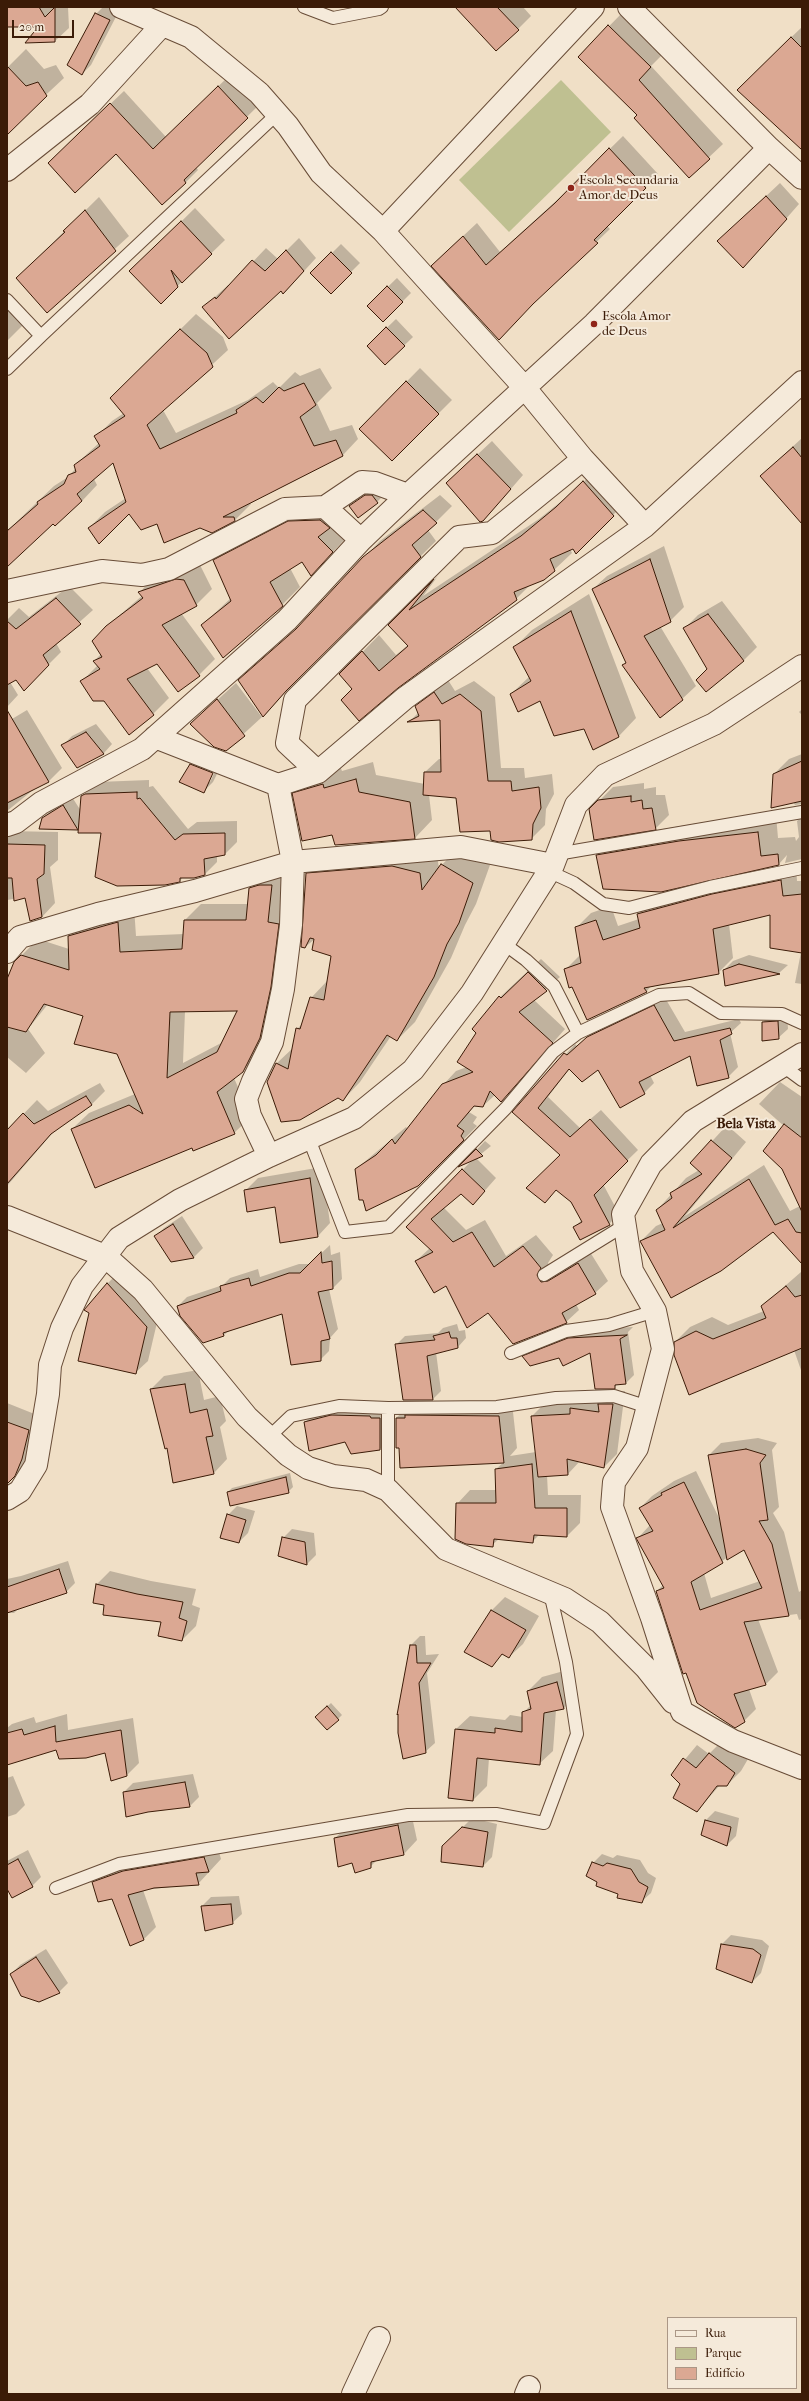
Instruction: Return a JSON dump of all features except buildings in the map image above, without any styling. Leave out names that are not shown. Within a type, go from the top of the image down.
[{"type":"street","points":[[121,7],[192,37],[259,93],[277,114],[321,173],[383,231],[524,387],[583,459],[645,526]]},
{"type":"street","points":[[383,231],[594,7]]},
{"type":"street","points":[[629,7],[769,148],[802,178]]},
{"type":"street","points":[[7,170],[90,104],[162,25]]},
{"type":"street","points":[[7,825],[16,822],[41,803],[142,749],[287,620],[361,540],[524,387],[594,324],[769,148]]},
{"type":"street","points":[[155,737],[278,785],[318,772],[405,698],[645,526],[802,382]]},
{"type":"street","points":[[318,772],[287,743],[295,700],[459,537],[492,533],[583,459]]},
{"type":"street","points":[[7,591],[102,571],[142,575],[168,569],[285,509],[325,507],[362,482],[375,483],[408,495]]},
{"type":"street","points":[[325,507],[361,540]]},
{"type":"street","points":[[7,1500],[20,1491],[36,1465],[48,1394],[50,1365],[62,1328],[82,1286],[120,1238],[180,1200],[269,1156],[354,1118],[413,1070],[472,993],[553,863],[576,805],[605,774],[714,724],[802,666]]},
{"type":"street","points":[[269,1156],[250,1116],[246,1099],[272,1042],[283,989],[291,925],[293,862],[278,785]]},
{"type":"street","points":[[11,939],[90,916],[195,892],[293,862],[461,847],[553,863]]},
{"type":"street","points":[[682,1712],[652,1618],[612,1507],[614,1482],[637,1448],[663,1349],[655,1311],[632,1271],[623,1214],[651,1164],[670,1142],[693,1121],[802,1054]]},
{"type":"street","points":[[7,1217],[105,1256],[143,1290],[248,1417],[288,1455],[308,1468],[333,1476],[366,1480],[388,1490],[446,1549],[565,1599],[600,1622],[646,1668],[682,1712],[733,1741],[802,1768]]},
{"type":"street","points":[[353,2394],[379,2338]]},
{"type":"lane","points":[[304,7],[333,18],[379,10],[382,7]]},
{"type":"lane","points":[[7,369],[277,114]]},
{"type":"lane","points":[[7,300],[41,336]]},
{"type":"lane","points":[[553,863],[802,812]]},
{"type":"lane","points":[[553,863],[574,883],[603,904],[629,908],[710,887],[802,868]]},
{"type":"lane","points":[[503,944],[526,960],[554,986],[578,1033]]},
{"type":"lane","points":[[308,1139],[346,1232],[389,1227],[506,1108],[553,1052],[578,1033],[659,995],[689,993],[722,1013],[782,1014],[802,1023]]},
{"type":"lane","points":[[784,1066],[802,1080]]},
{"type":"lane","points":[[544,1275],[625,1225]]},
{"type":"lane","points":[[511,1353],[566,1331],[609,1325],[655,1311]]},
{"type":"lane","points":[[269,1437],[291,1416],[339,1406],[388,1408],[497,1407],[556,1398],[614,1396],[648,1407]]},
{"type":"lane","points":[[388,1408],[388,1490]]},
{"type":"lane","points":[[56,1888],[119,1864],[408,1815],[496,1814],[544,1822],[577,1734],[566,1662],[550,1593]]},
{"type":"green space","points":[[561,80],[611,132],[509,232],[459,180]]},
{"type":"place","name":"Escola Secundaria Amor de Deus","points":[[571,188]]},
{"type":"place","name":"Escola Amor de Deus","points":[[594,324]]},
{"type":"district","name":"Bela Vista","points":[[746,1125]]}]
